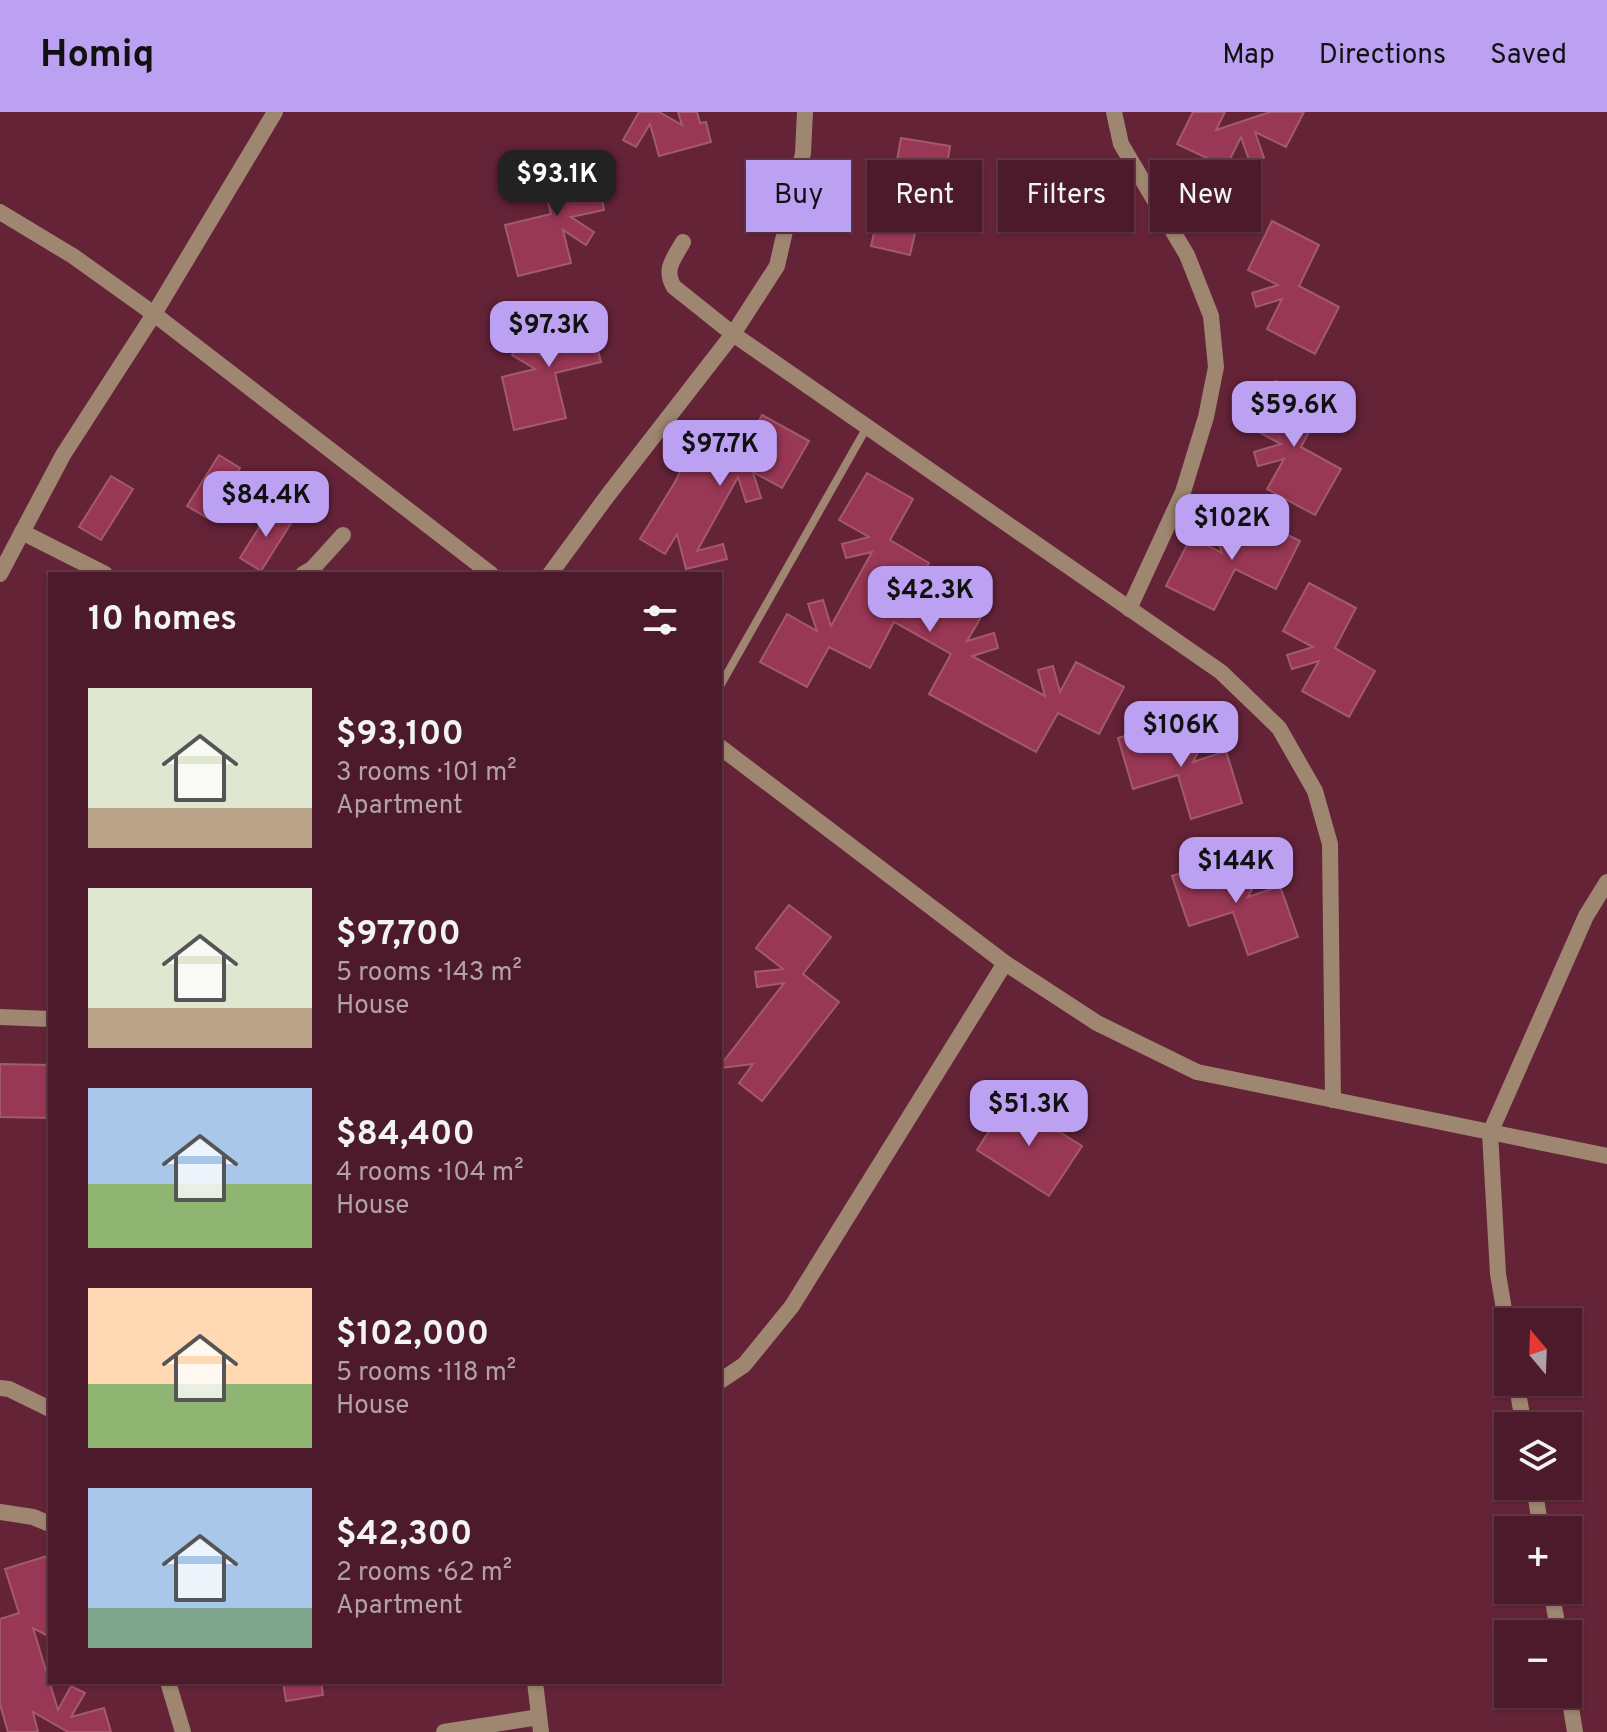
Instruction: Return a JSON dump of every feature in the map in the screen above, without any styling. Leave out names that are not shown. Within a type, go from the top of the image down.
[{"type":"street","points":[[0,574],[63,455],[154,314],[275,112]]},
{"type":"street","points":[[551,572],[733,334],[777,266],[803,153],[805,112]]},
{"type":"street","points":[[1114,112],[1121,144],[1187,255],[1211,316],[1216,367],[1206,417],[1183,492],[1129,609]]},
{"type":"street","points":[[0,212],[73,256],[154,314],[488,572]]},
{"type":"street","points":[[683,242],[669,269],[669,278],[674,287],[733,334],[1221,672],[1279,728],[1315,791],[1330,844],[1333,1100]]},
{"type":"street","points":[[22,532],[101,572]]},
{"type":"street","points":[[306,572],[343,535]]},
{"type":"street","points":[[722,749],[1005,963],[1097,1023],[1197,1072],[1607,1156]]},
{"type":"street","points":[[1504,1308],[1498,1274],[1490,1133],[1586,916],[1607,882]]},
{"type":"street","points":[[722,1380],[744,1365],[792,1306],[1005,963]]},
{"type":"street","points":[[0,1017],[48,1019]]},
{"type":"street","points":[[0,1388],[9,1389],[48,1408]]},
{"type":"street","points":[[0,1512],[33,1517],[48,1523]]},
{"type":"street","points":[[169,1684],[183,1732]]},
{"type":"street","points":[[444,1732],[540,1725],[535,1684]]},
{"type":"street","points":[[1571,1708],[1575,1732]]},
{"type":"lane","points":[[722,682],[867,427]]},
{"type":"building","points":[[639,112],[659,112],[682,125],[678,112],[697,112],[700,123],[706,122],[711,142],[659,156],[650,124],[636,147],[623,140]]},
{"type":"building","points":[[1193,112],[1225,112],[1216,130],[1270,112],[1304,112],[1286,147],[1255,132],[1264,158],[1258,160],[1249,160],[1241,137],[1230,160],[1211,160],[1177,144]]},
{"type":"building","points":[[901,138],[950,146],[948,160],[897,160]]},
{"type":"building","points":[[593,157],[604,210],[571,217],[594,232],[586,245],[563,230],[571,263],[518,276],[505,225],[551,214],[540,169]]},
{"type":"building","points":[[1272,221],[1319,245],[1299,286],[1339,307],[1315,354],[1267,329],[1282,299],[1256,307],[1252,293],[1278,285],[1248,270]]},
{"type":"building","points":[[874,232],[915,232],[910,255],[871,246]]},
{"type":"building","points":[[588,311],[601,362],[555,373],[566,418],[514,430],[502,377],[535,369],[512,355],[520,342],[543,357],[535,324]]},
{"type":"building","points":[[1276,381],[1323,406],[1301,447],[1341,469],[1315,515],[1267,489],[1284,459],[1258,466],[1254,452],[1281,444],[1251,428]]},
{"type":"building","points":[[762,415],[809,441],[782,488],[753,472],[761,498],[746,502],[738,477],[697,551],[723,544],[727,559],[686,569],[677,534],[665,554],[640,539],[675,482],[699,434],[740,456]]},
{"type":"building","points":[[219,455],[240,468],[209,519],[187,506]]},
{"type":"building","points":[[867,473],[913,499],[890,540],[929,563],[921,576],[984,612],[967,641],[994,633],[998,648],[972,656],[1045,696],[1038,670],[1053,666],[1060,692],[1076,662],[1124,687],[1099,734],[1058,713],[1036,752],[929,694],[951,654],[894,622],[870,668],[829,647],[807,687],[760,662],[787,614],[817,631],[808,604],[823,600],[831,626],[872,552],[846,558],[842,544],[869,537],[839,520]]},
{"type":"building","points":[[111,476],[133,489],[101,540],[79,527]]},
{"type":"building","points":[[272,507],[293,520],[261,571],[240,558]]},
{"type":"building","points":[[1251,517],[1300,541],[1276,589],[1235,569],[1214,610],[1166,586],[1191,537],[1222,553],[1213,527],[1227,522],[1236,548]]},
{"type":"building","points":[[1309,583],[1356,608],[1335,648],[1375,671],[1349,717],[1302,691],[1319,661],[1292,669],[1287,655],[1313,647],[1283,631]]},
{"type":"building","points":[[1170,723],[1180,755],[1192,730],[1206,737],[1193,762],[1226,751],[1242,803],[1191,819],[1178,775],[1133,789],[1118,738]]},
{"type":"building","points":[[1224,859],[1234,891],[1247,866],[1260,873],[1248,897],[1280,886],[1298,937],[1248,955],[1233,912],[1189,926],[1172,876]]},
{"type":"building","points":[[789,905],[831,937],[803,974],[839,1002],[762,1101],[739,1083],[753,1064],[722,1068],[722,1063],[784,983],[757,987],[755,972],[783,969],[756,948]]},
{"type":"building","points":[[0,1064],[48,1065],[48,1118],[0,1117]]},
{"type":"building","points":[[1009,1100],[1082,1146],[1049,1196],[977,1150]]},
{"type":"building","points":[[48,1556],[48,1636],[33,1628],[48,1684],[58,1710],[71,1686],[85,1693],[71,1717],[104,1708],[111,1732],[68,1732],[33,1712],[38,1732],[8,1732],[0,1704],[0,1619],[19,1613],[5,1569]]},
{"type":"building","points":[[283,1684],[321,1684],[323,1695],[286,1701]]}]
